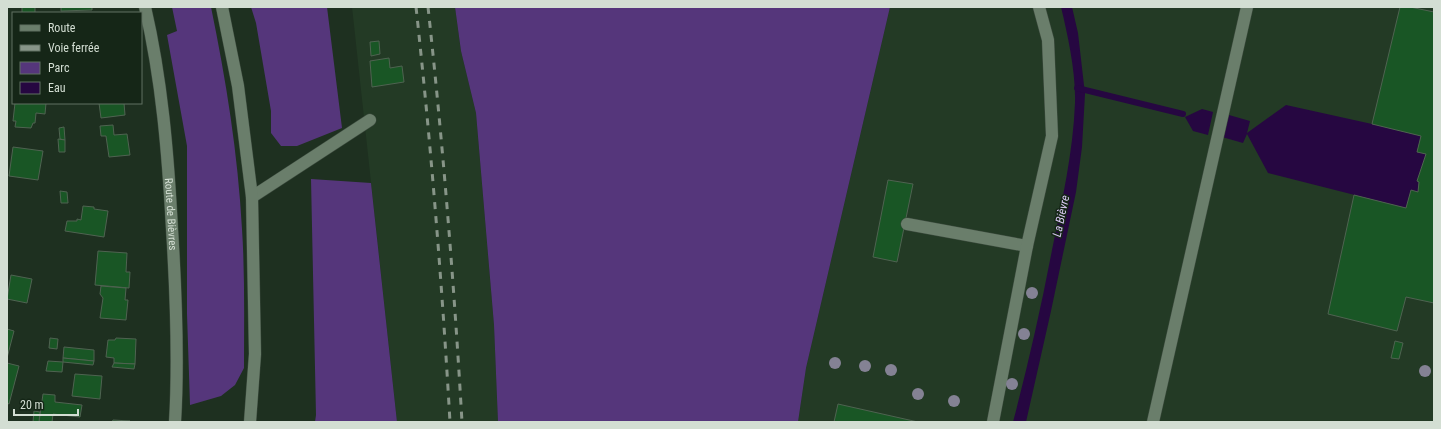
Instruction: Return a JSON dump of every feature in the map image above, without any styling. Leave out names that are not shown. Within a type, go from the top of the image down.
[{"type":"street","name":"Route de Bièvres","points":[[146,7],[160,84],[170,178],[176,290],[176,394],[174,422]]},
{"type":"street","points":[[222,7],[238,86],[252,197],[255,354],[250,422]]},
{"type":"street","points":[[993,422],[1027,246],[1052,136],[1048,40],[1039,7]]},
{"type":"street","points":[[1153,422],[1247,7]]},
{"type":"street","points":[[252,197],[370,120]]},
{"type":"street","points":[[907,224],[1027,246]]},
{"type":"shaded area","points":[[352,7],[455,7],[461,51],[476,113],[494,325],[498,422],[397,422]]},
{"type":"shaded area","points":[[890,7],[1434,7],[1434,422],[798,422],[806,368]]},
{"type":"green space","points":[[172,7],[211,7],[222,62],[238,173],[243,246],[244,368],[235,385],[221,396],[190,405],[187,314],[187,146],[167,35],[177,31]]},
{"type":"green space","points":[[251,7],[327,7],[342,128],[297,146],[281,146],[271,133],[271,111],[256,23]]},
{"type":"green space","points":[[455,7],[890,7],[806,368],[798,422],[498,422],[494,325],[476,113],[461,51]]},
{"type":"green space","points":[[311,179],[371,183],[397,422],[315,422]]},
{"type":"water","name":"La Bièvre","points":[[1061,7],[1072,7],[1078,33],[1085,94],[1082,147],[1076,192],[1026,422],[1013,422],[1043,293],[1063,195],[1072,140],[1075,91],[1069,42]]},
{"type":"water","points":[[1286,105],[1421,136],[1417,151],[1426,154],[1417,181],[1419,182],[1418,192],[1411,191],[1406,208],[1268,173],[1247,134],[1243,143],[1222,137],[1229,115],[1250,121],[1247,133]]},
{"type":"water","points":[[1202,109],[1213,112],[1208,135],[1193,131],[1185,117]]},
{"type":"building","points":[[22,7],[35,7],[35,12],[22,12]]},
{"type":"building","points":[[61,7],[92,7],[92,10],[61,11]]},
{"type":"building","points":[[1400,7],[1410,7],[1434,12],[1434,303],[1406,297],[1397,331],[1328,314],[1354,195],[1406,208],[1411,190],[1418,192],[1419,182],[1417,181],[1426,154],[1417,152],[1421,136],[1372,124]]},
{"type":"building","points":[[379,41],[380,54],[371,56],[370,42]]},
{"type":"building","points":[[389,58],[390,68],[402,66],[404,82],[372,87],[370,61]]},
{"type":"building","points":[[15,104],[46,104],[45,114],[36,113],[35,123],[33,123],[31,128],[15,127],[16,121],[13,121]]},
{"type":"building","points":[[99,104],[124,104],[125,115],[101,118]]},
{"type":"building","points":[[113,125],[114,135],[127,134],[130,155],[109,157],[106,136],[101,136],[100,126]]},
{"type":"building","points":[[64,127],[65,140],[60,139],[59,128]]},
{"type":"building","points":[[58,139],[65,140],[65,152],[59,152]]},
{"type":"building","points":[[13,147],[43,151],[38,180],[9,176]]},
{"type":"building","points":[[888,180],[913,184],[897,262],[873,257]]},
{"type":"building","points":[[60,191],[67,192],[68,203],[61,203]]},
{"type":"building","points":[[83,206],[108,211],[104,237],[65,231],[67,221],[77,221],[77,219],[81,220]]},
{"type":"building","points":[[98,251],[127,253],[126,272],[130,272],[129,288],[95,285]]},
{"type":"building","points":[[11,275],[32,279],[27,303],[7,299]]},
{"type":"building","points":[[101,286],[126,288],[125,300],[128,300],[126,320],[100,318],[103,298],[100,294]]},
{"type":"building","points":[[7,329],[14,331],[7,358]]},
{"type":"building","points":[[50,338],[58,339],[57,349],[49,348]]},
{"type":"building","points":[[116,338],[136,339],[135,364],[114,363],[114,358],[106,357],[108,340],[115,340]]},
{"type":"building","points":[[1395,341],[1403,343],[1399,359],[1391,358]]},
{"type":"building","points":[[64,347],[94,350],[94,361],[63,358]]},
{"type":"building","points":[[63,358],[94,361],[93,365],[63,362]]},
{"type":"building","points":[[48,361],[63,362],[62,372],[46,371]]},
{"type":"building","points":[[7,363],[19,366],[9,404],[7,403]]},
{"type":"building","points":[[114,363],[135,364],[134,369],[112,367]]},
{"type":"building","points":[[75,374],[102,376],[100,399],[72,396]]},
{"type":"building","points":[[43,394],[55,395],[55,402],[82,405],[80,417],[53,414],[52,422],[39,422]]},
{"type":"building","points":[[838,404],[918,422],[834,422]]},
{"type":"building","points":[[34,411],[40,412],[39,422],[33,422]]},
{"type":"building","points":[[113,420],[130,421],[112,422]]},
{"type":"waterway","points":[[1077,88],[1183,114]]},
{"type":"railway","points":[[416,7],[436,214],[450,422]]},
{"type":"railway","points":[[428,7],[448,214],[462,422]]}]
